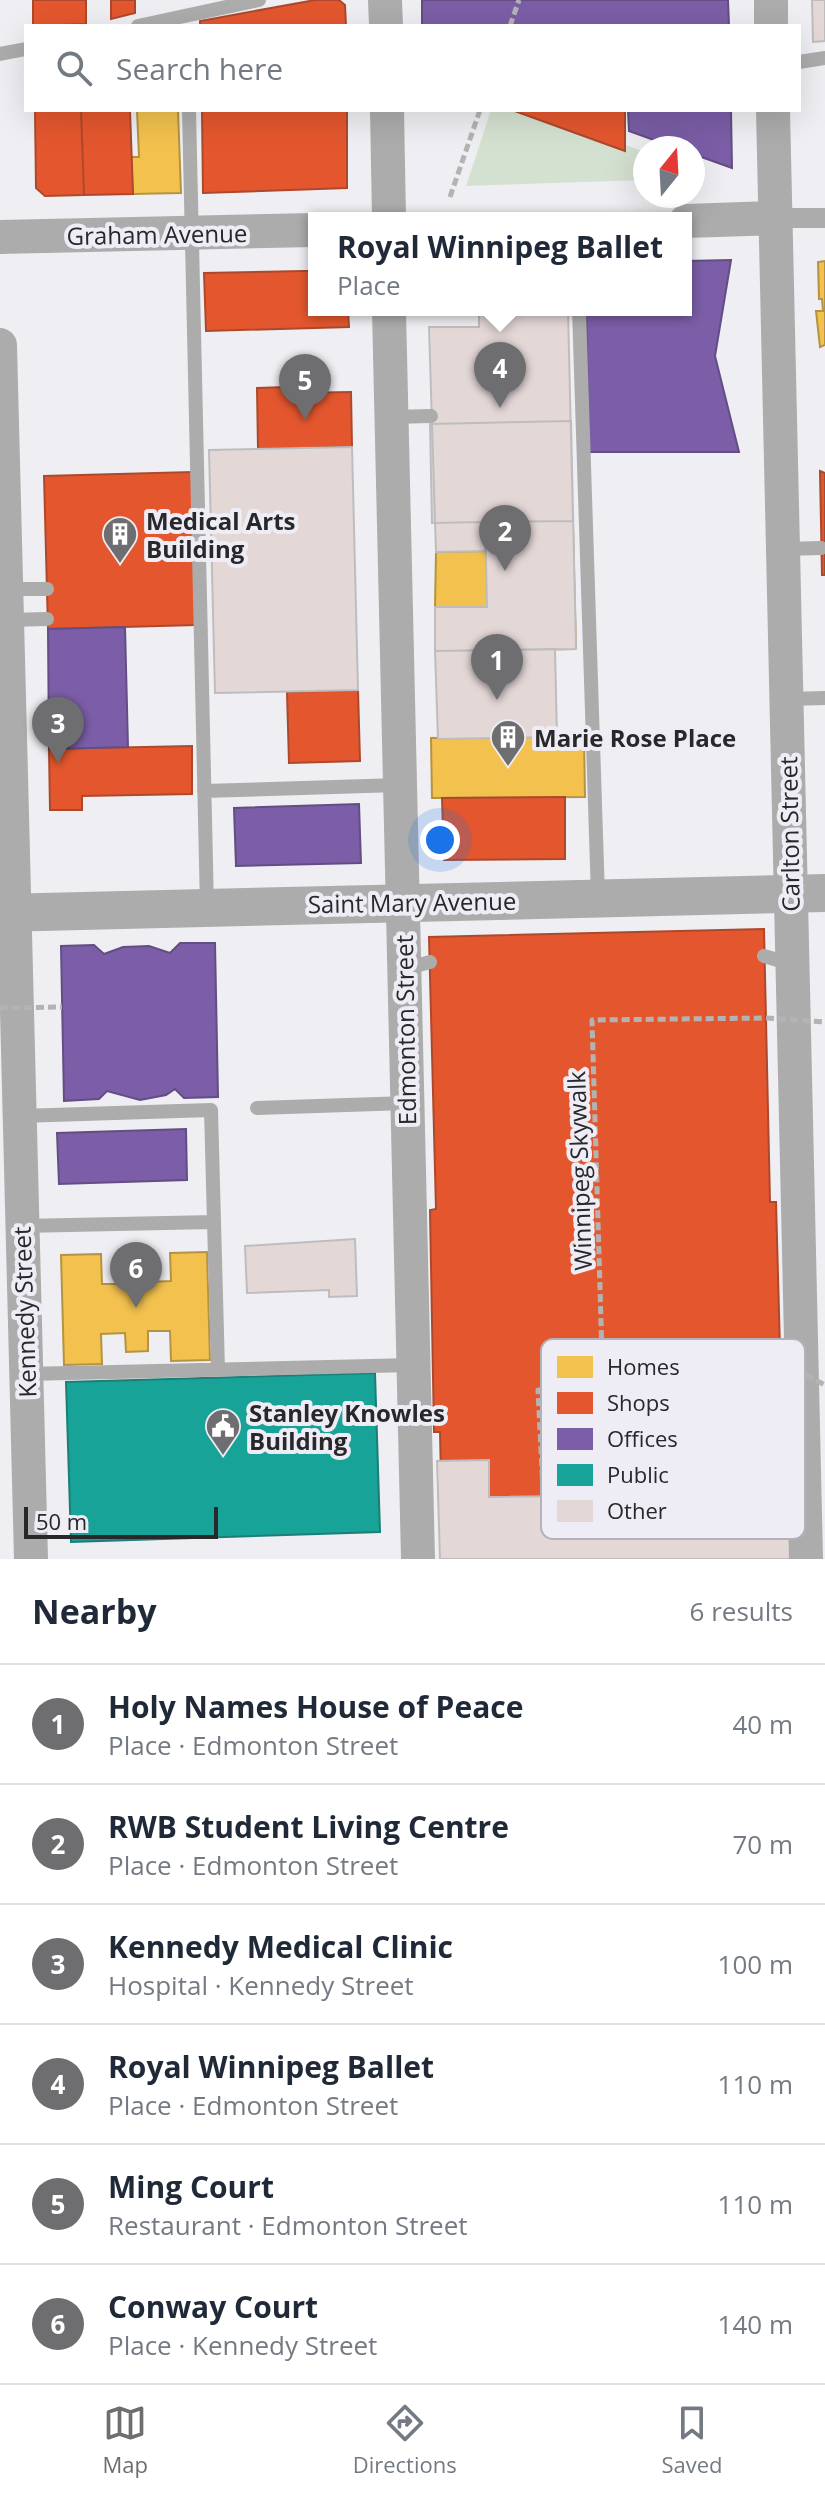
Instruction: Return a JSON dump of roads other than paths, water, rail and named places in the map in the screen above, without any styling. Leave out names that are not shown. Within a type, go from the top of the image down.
[{"type":"main road","name":"Saint Mary Avenue","points":[[7,913],[808,893]]},
{"type":"street","points":[[385,0],[386,24]]},
{"type":"street","points":[[771,0],[771,24]]},
{"type":"street","points":[[387,112],[389,212]]},
{"type":"street","name":"Carlton Street","points":[[773,112],[787,699],[808,893],[778,960],[796,1339]]},
{"type":"street","points":[[692,221],[825,218]]},
{"type":"street","name":"Graham Avenue","points":[[0,237],[308,230]]},
{"type":"street","name":"Edmonton Street","points":[[389,316],[402,902],[417,966],[407,1103],[418,1559]]},
{"type":"street","name":"Kennedy Street","points":[[0,345],[7,605],[9,1045],[19,1116],[21,1226],[17,1297],[25,1374],[31,1559]]},
{"type":"street","name":"Carlton Street","points":[[805,1538],[806,1559]]},
{"type":"lane","points":[[155,24],[188,20],[259,0]]},
{"type":"lane","points":[[0,54],[24,49]]},
{"type":"lane","points":[[801,62],[825,58]]},
{"type":"lane","points":[[189,112],[207,907]]},
{"type":"lane","points":[[579,316],[576,414],[598,897]]},
{"type":"lane","points":[[390,417],[431,416]]},
{"type":"lane","points":[[784,549],[821,548]]},
{"type":"lane","points":[[7,605],[47,589]]},
{"type":"lane","points":[[7,605],[47,619]]},
{"type":"lane","points":[[787,699],[825,698]]},
{"type":"lane","points":[[204,791],[399,785]]},
{"type":"lane","points":[[257,1108],[407,1103]]},
{"type":"lane","points":[[19,1116],[211,1110],[218,1370]]},
{"type":"lane","points":[[21,1226],[214,1222]]},
{"type":"lane","points":[[25,1374],[413,1365]]},
{"type":"place","name":"Royal Winnipeg Ballet","points":[[500,408]]},
{"type":"place","name":"Ming Court","points":[[305,420]]},
{"type":"place","name":"Medical Arts Building","points":[[120,565]]},
{"type":"place","name":"RWB Student Living Centre","points":[[505,571]]},
{"type":"place","name":"Holy Names House of Peace","points":[[497,700]]},
{"type":"place","name":"Kennedy Medical Clinic","points":[[58,763]]},
{"type":"place","name":"Marie Rose Place","points":[[508,768]]},
{"type":"place","name":"Conway Court","points":[[136,1308]]},
{"type":"place","name":"Stanley Knowles Building","points":[[223,1457]]}]
